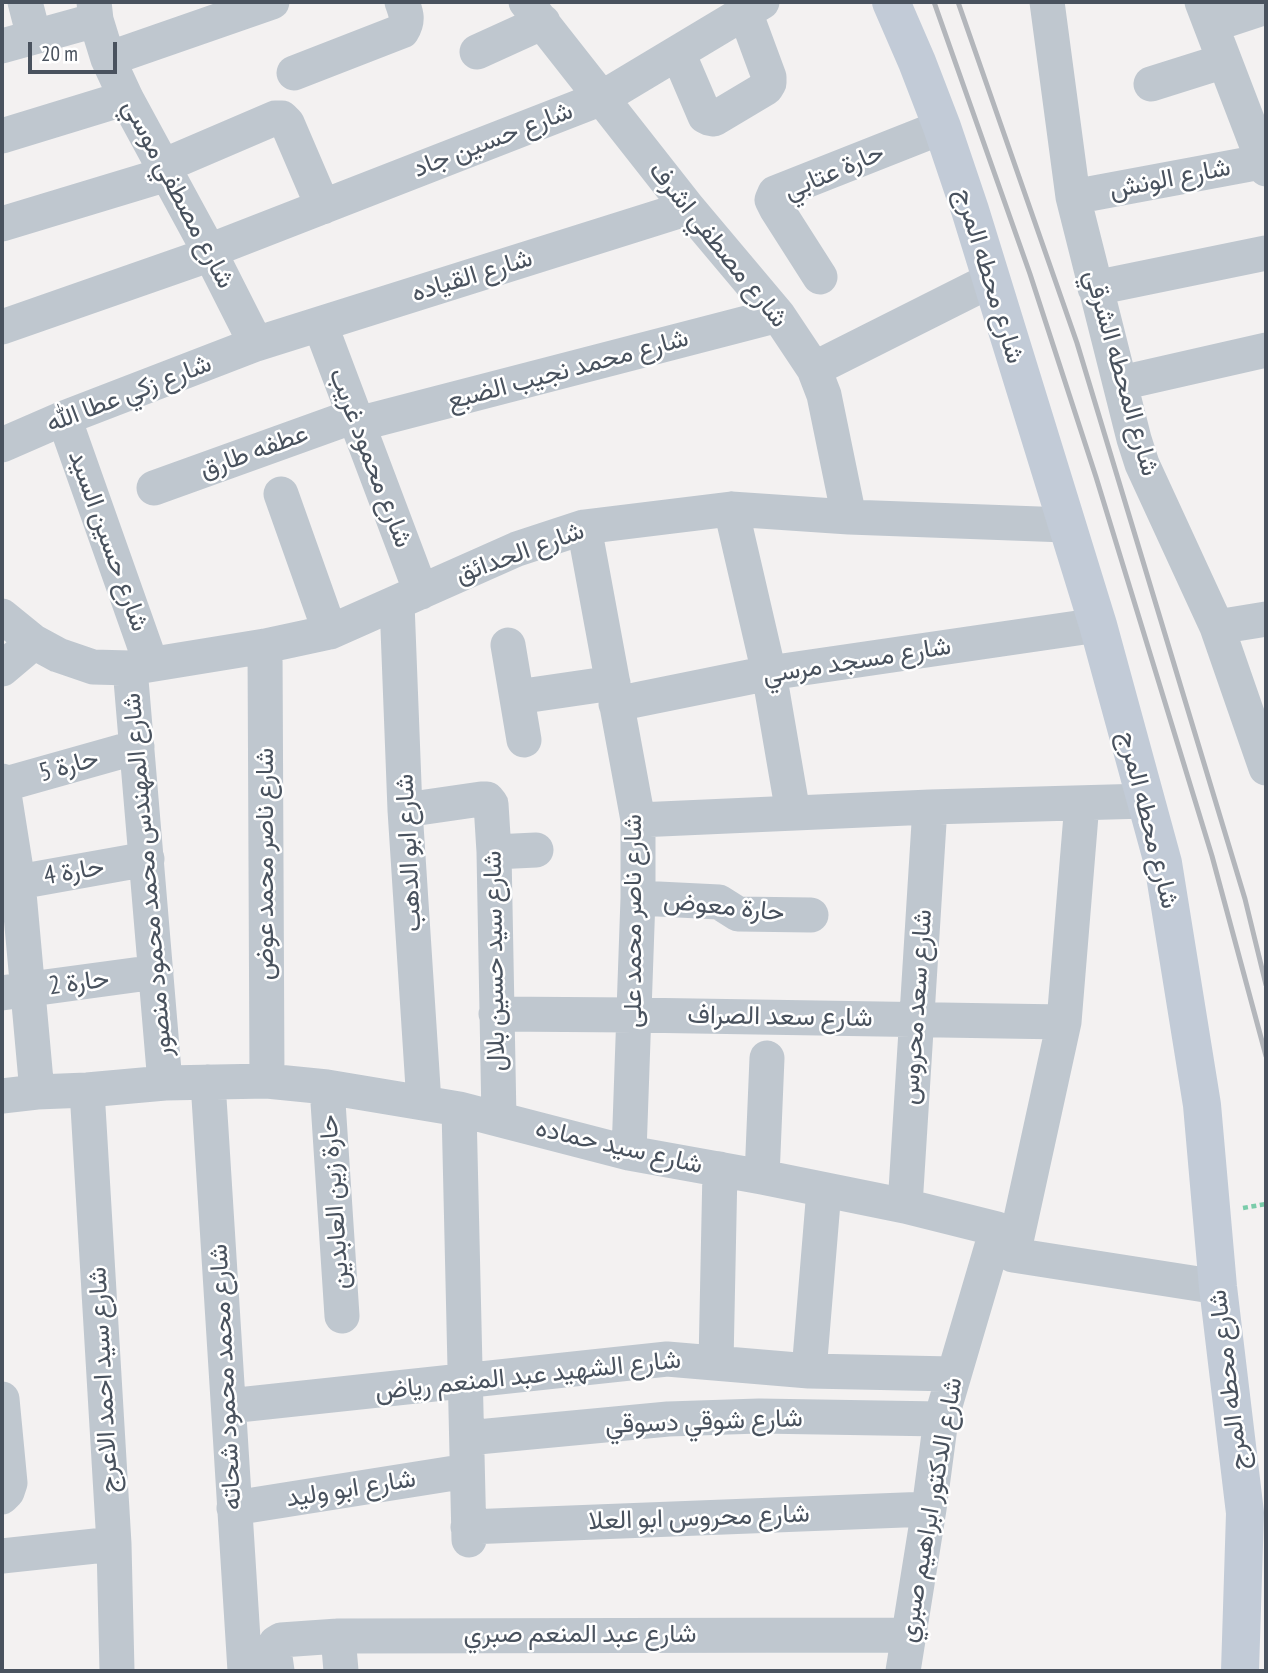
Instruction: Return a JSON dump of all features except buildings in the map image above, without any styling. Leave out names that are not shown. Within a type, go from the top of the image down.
[{"type":"main road","name":"شارع محطه المرج","points":[[891,2],[942,127],[991,280],[1098,625],[1163,863],[1202,1105],[1218,1287],[1245,1513],[1240,1671]]},
{"type":"street","points":[[18,42],[25,2]]},
{"type":"street","points":[[108,59],[272,2]]},
{"type":"street","points":[[294,73],[402,31],[407,18],[402,2]]},
{"type":"street","name":"شارع المحطه الشرقي","points":[[1047,2],[1073,197],[1134,439],[1142,464],[1217,627],[1266,768]]},
{"type":"street","points":[[678,53],[705,116],[709,118],[714,119],[766,88],[769,78],[754,7]]},
{"type":"street","name":"شارع حسين جاد","points":[[2,327],[210,252],[602,98],[754,7]]},
{"type":"street","points":[[1265,164],[1207,13],[1266,7]]},
{"type":"street","points":[[18,42],[95,11]]},
{"type":"street","name":"شارع مصطفي موسي","points":[[95,11],[108,59],[126,98],[210,252],[256,344]]},
{"type":"street","points":[[477,52],[535,12]]},
{"type":"street","name":"شارع مصطفي اشرف","points":[[535,12],[688,208],[778,316],[814,369],[824,395],[849,517]]},
{"type":"street","points":[[1152,84],[1224,61]]},
{"type":"street","points":[[2,136],[126,98]]},
{"type":"street","points":[[2,224],[165,170],[275,118],[282,118],[287,123],[323,207]]},
{"type":"street","name":"حارة عتابي","points":[[820,277],[776,208],[772,200],[775,193],[942,127]]},
{"type":"street","name":"شارع الونش","points":[[1073,197],[1265,164]]},
{"type":"street","name":"شارع القياده","points":[[256,344],[688,208]]},
{"type":"street","points":[[1095,288],[1266,253]]},
{"type":"street","points":[[814,369],[991,280]]},
{"type":"street","name":"شارع محمد نجيب الضبع","points":[[356,420],[778,316]]},
{"type":"street","name":"شارع محمود غريب","points":[[320,324],[356,420],[409,597]]},
{"type":"street","name":"شارع زكي عطا الله","points":[[2,445],[64,418],[256,344]]},
{"type":"street","points":[[1121,383],[1266,350]]},
{"type":"street","name":"شارع حسين السيد","points":[[64,418],[141,666]]},
{"type":"street","name":"عطفه طارق","points":[[154,488],[356,420]]},
{"type":"street","points":[[281,494],[330,632]]},
{"type":"street","points":[[731,509],[769,673],[793,813]]},
{"type":"street","name":"شارع الحدائق","points":[[2,616],[34,642],[58,655],[93,667],[141,666],[265,646],[330,632],[517,549],[584,527],[731,509],[849,517],[1066,525]]},
{"type":"street","name":"شارع ناصر محمد على","points":[[584,527],[638,820],[638,898],[629,1153]]},
{"type":"street","name":"شارع ابو الدهب","points":[[409,597],[405,810],[424,1103]]},
{"type":"street","points":[[1217,627],[1266,619]]},
{"type":"street","name":"شارع مسجد مرسي","points":[[517,697],[615,693],[1098,625]]},
{"type":"street","points":[[2,669],[34,642]]},
{"type":"street","points":[[508,645],[524,740]]},
{"type":"street","name":"شارع ناصر محمد عوض","points":[[265,646],[267,1081]]},
{"type":"street","name":"شارع المهندس محمد محمود منصور","points":[[141,666],[137,747],[166,1083]]},
{"type":"street","name":"حارة 5","points":[[2,783],[137,747]]},
{"type":"street","points":[[2,783],[15,991],[37,1092]]},
{"type":"street","name":"شارع سيد حسين بلال","points":[[405,810],[481,799],[486,799],[491,804],[499,1119]]},
{"type":"street","points":[[638,820],[1146,801]]},
{"type":"street","name":"شارع الدكتور ابراهيم صبري","points":[[903,1671],[941,1419],[953,1374],[1005,1242],[1064,1022],[1082,803]]},
{"type":"street","name":"شارع سعد محروس","points":[[905,1206],[930,807]]},
{"type":"street","points":[[494,852],[536,850]]},
{"type":"street","name":"حارة 4","points":[[10,883],[147,859]]},
{"type":"street","name":"حارة معوض","points":[[638,898],[719,902],[738,914],[811,915]]},
{"type":"street","name":"حارة 2","points":[[15,991],[156,972]]},
{"type":"street","name":"شارع سعد الصراف","points":[[496,1014],[1064,1022]]},
{"type":"street","points":[[762,1177],[767,1058]]},
{"type":"street","name":"شارع سيد حماده","points":[[2,1096],[166,1083],[267,1081],[327,1087],[458,1110],[629,1153],[905,1206],[1005,1242],[1218,1287]]},
{"type":"street","name":"شارع محمد محمود شحاته","points":[[208,1082],[234,1508],[260,1670]]},
{"type":"street","name":"حارة زين العابدين","points":[[327,1087],[342,1317]]},
{"type":"street","name":"شارع سيد احمد الاعرج","points":[[87,1090],[114,1544],[117,1671]]},
{"type":"street","points":[[458,1110],[467,1455]]},
{"type":"street","points":[[716,1363],[720,1169]]},
{"type":"street","points":[[809,1371],[824,1190]]},
{"type":"street","name":"شارع الشهيد عبد المنعم رياض","points":[[229,1406],[667,1359],[692,1359],[809,1371],[953,1374]]},
{"type":"street","points":[[2,1399],[10,1483],[2,1497]]},
{"type":"street","name":"شارع شوقي دسوقي","points":[[467,1455],[668,1419],[759,1416],[941,1419]]},
{"type":"street","name":"شارع ابو وليد","points":[[234,1508],[467,1455]]},
{"type":"street","name":"شارع محروس ابو العلا","points":[[467,1455],[469,1533],[929,1509]]},
{"type":"street","points":[[2,1556],[114,1544]]},
{"type":"street","name":"شارع عبد المنعم صبري","points":[[260,1670],[276,1643],[281,1640],[338,1636],[909,1635]]},
{"type":"street","points":[[338,1636],[341,1671]]},
{"type":"path","points":[[1232,1210],[1266,1204]]},
{"type":"railway","points":[[934,2],[1030,274],[1096,477],[1212,856],[1266,1056]]},
{"type":"railway","points":[[958,2],[1077,343],[1245,899],[1266,985]]}]
